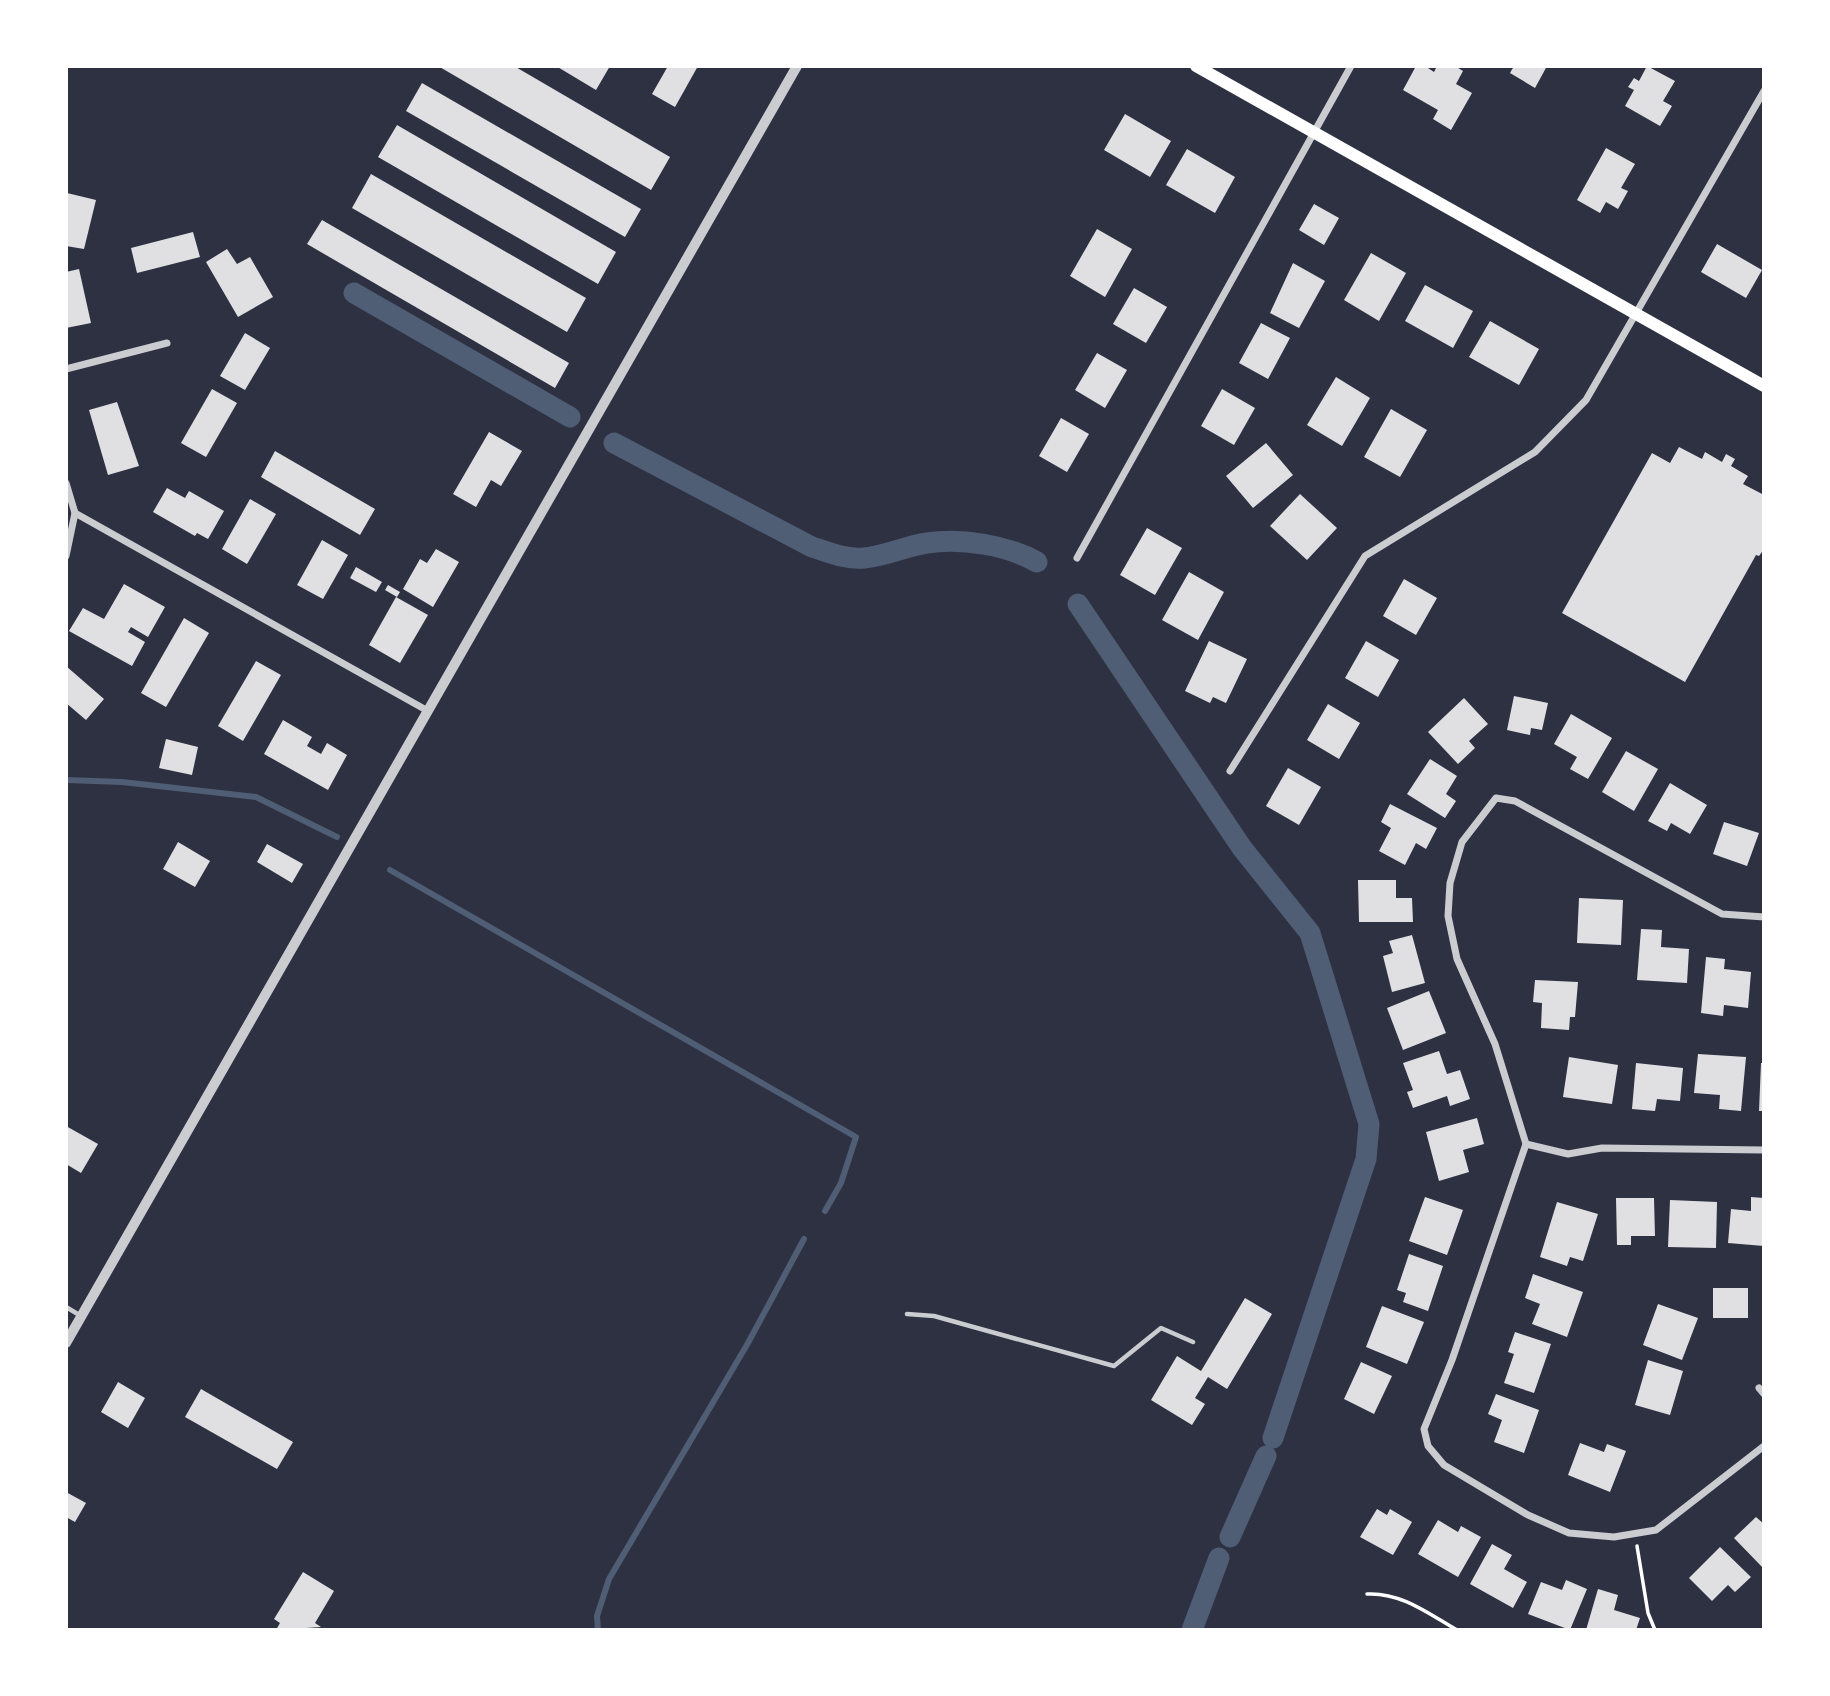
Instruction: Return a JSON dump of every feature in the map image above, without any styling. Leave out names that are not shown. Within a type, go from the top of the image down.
[{"type":"main road","points":[[1196,66],[1763,386]]},
{"type":"street","points":[[66,1343],[797,66]]},
{"type":"street","points":[[1077,558],[1351,66]]},
{"type":"street","points":[[1230,771],[1365,555],[1535,452],[1586,400],[1763,91]]},
{"type":"street","points":[[66,369],[167,343]]},
{"type":"street","points":[[66,483],[75,513],[66,556]]},
{"type":"street","points":[[75,513],[428,711]]},
{"type":"street","points":[[1763,917],[1722,914],[1515,801],[1496,798],[1462,842],[1450,883],[1448,916],[1457,958],[1495,1044],[1526,1144],[1452,1360],[1424,1429],[1428,1446],[1444,1465],[1528,1515],[1569,1533],[1614,1537],[1656,1530],[1763,1446]]},
{"type":"street","points":[[1526,1144],[1568,1154],[1602,1148],[1763,1150]]},
{"type":"lane","points":[[66,1307],[81,1317]]},
{"type":"lane","points":[[907,1314],[934,1316],[1114,1366],[1161,1328],[1193,1342]]},
{"type":"path","points":[[1635,1534],[1648,1613],[1655,1629]]},
{"type":"path","points":[[1367,1594],[1380,1593],[1405,1600],[1457,1629]]},
{"type":"building","points":[[438,66],[514,66],[670,157],[651,190]]},
{"type":"building","points":[[556,66],[610,66],[596,90]]},
{"type":"building","points":[[668,66],[698,66],[675,107],[652,94]]},
{"type":"building","points":[[1416,66],[1425,66],[1434,72],[1437,66],[1455,66],[1463,71],[1456,84],[1472,93],[1451,130],[1433,119],[1438,110],[1403,90]]},
{"type":"building","points":[[1514,66],[1547,66],[1535,88],[1510,73]]},
{"type":"building","points":[[1647,66],[1675,81],[1663,101],[1672,106],[1660,126],[1625,106],[1634,90],[1628,87],[1634,78],[1639,81]]},
{"type":"building","points":[[422,83],[641,209],[625,237],[406,111]]},
{"type":"building","points":[[1125,114],[1171,141],[1150,177],[1104,150]]},
{"type":"building","points":[[397,125],[616,252],[598,284],[378,157]]},
{"type":"building","points":[[1606,148],[1635,164],[1621,188],[1628,191],[1618,209],[1606,202],[1600,213],[1577,200]]},
{"type":"building","points":[[1187,149],[1235,177],[1215,213],[1166,185]]},
{"type":"building","points":[[371,174],[586,298],[567,332],[352,208]]},
{"type":"building","points":[[67,193],[96,200],[84,249],[66,246]]},
{"type":"building","points":[[1314,204],[1339,218],[1324,245],[1299,230]]},
{"type":"building","points":[[322,220],[569,363],[555,388],[307,244]]},
{"type":"building","points":[[1097,229],[1132,249],[1105,297],[1070,276]]},
{"type":"building","points":[[193,232],[200,257],[137,273],[131,248]]},
{"type":"building","points":[[1717,244],[1762,270],[1746,298],[1701,272]]},
{"type":"building","points":[[227,249],[237,264],[250,257],[273,297],[238,317],[206,262]]},
{"type":"building","points":[[1371,253],[1406,273],[1379,321],[1344,300]]},
{"type":"building","points":[[1293,263],[1325,281],[1299,328],[1270,313]]},
{"type":"building","points":[[79,269],[91,323],[66,328],[66,272]]},
{"type":"building","points":[[1425,285],[1473,311],[1453,348],[1405,321]]},
{"type":"building","points":[[1134,288],[1167,307],[1146,343],[1113,324]]},
{"type":"building","points":[[1490,321],[1539,349],[1519,385],[1469,357]]},
{"type":"building","points":[[1261,323],[1290,338],[1268,379],[1239,363]]},
{"type":"building","points":[[245,333],[270,348],[245,390],[220,376]]},
{"type":"building","points":[[1097,353],[1127,370],[1105,408],[1075,390]]},
{"type":"building","points":[[1336,377],[1370,398],[1342,446],[1307,425]]},
{"type":"building","points":[[212,389],[237,403],[206,457],[181,443]]},
{"type":"building","points":[[1222,389],[1255,408],[1234,445],[1201,426]]},
{"type":"building","points":[[117,402],[139,466],[108,475],[89,410]]},
{"type":"building","points":[[1391,409],[1427,430],[1400,477],[1364,457]]},
{"type":"building","points":[[1061,418],[1089,434],[1067,472],[1039,456]]},
{"type":"building","points":[[489,432],[522,451],[501,486],[491,480],[476,507],[453,494]]},
{"type":"building","points":[[1266,443],[1293,475],[1253,508],[1226,476]]},
{"type":"building","points":[[1679,447],[1702,459],[1705,452],[1722,462],[1726,454],[1735,459],[1731,466],[1748,476],[1743,484],[1764,495],[1764,549],[1759,556],[1756,555],[1685,682],[1562,613],[1652,453],[1670,463]]},
{"type":"building","points":[[275,451],[375,509],[360,535],[261,477]]},
{"type":"building","points":[[167,488],[185,498],[189,491],[224,511],[208,539],[197,533],[195,536],[153,512]]},
{"type":"building","points":[[1300,494],[1337,528],[1307,560],[1270,526]]},
{"type":"building","points":[[250,499],[276,514],[247,564],[222,549]]},
{"type":"building","points":[[1147,528],[1182,548],[1155,595],[1120,575]]},
{"type":"building","points":[[322,540],[348,555],[323,599],[297,585]]},
{"type":"building","points":[[436,549],[459,562],[433,607],[403,589],[420,559],[427,563]]},
{"type":"building","points":[[356,567],[382,582],[376,592],[350,578]]},
{"type":"building","points":[[1189,572],[1224,592],[1198,640],[1162,620]]},
{"type":"building","points":[[1404,579],[1437,598],[1416,635],[1383,616]]},
{"type":"building","points":[[124,584],[165,607],[148,637],[131,627],[128,632],[145,642],[132,666],[69,631],[83,608],[104,619]]},
{"type":"building","points":[[388,585],[400,592],[397,597],[385,590]]},
{"type":"building","points":[[396,597],[428,615],[400,663],[369,645]]},
{"type":"building","points":[[184,618],[209,633],[166,707],[141,693]]},
{"type":"building","points":[[1209,641],[1247,659],[1226,703],[1213,697],[1210,703],[1185,691]]},
{"type":"building","points":[[1366,641],[1399,660],[1378,697],[1345,678]]},
{"type":"building","points":[[256,661],[281,675],[243,741],[218,726]]},
{"type":"building","points":[[66,666],[104,699],[86,720],[66,703]]},
{"type":"building","points":[[1514,696],[1548,703],[1542,730],[1531,728],[1530,735],[1507,730]]},
{"type":"building","points":[[1464,698],[1488,724],[1469,741],[1475,748],[1458,764],[1428,732]]},
{"type":"building","points":[[1328,704],[1360,723],[1339,759],[1307,740]]},
{"type":"building","points":[[1571,714],[1612,738],[1588,779],[1570,769],[1577,757],[1554,744]]},
{"type":"building","points":[[283,720],[312,737],[307,746],[321,754],[327,743],[347,755],[328,790],[264,754]]},
{"type":"building","points":[[166,739],[198,747],[192,775],[159,768]]},
{"type":"building","points":[[1626,751],[1658,769],[1634,811],[1602,792]]},
{"type":"building","points":[[1430,759],[1457,776],[1446,794],[1456,801],[1445,818],[1407,794]]},
{"type":"building","points":[[1288,768],[1321,787],[1299,825],[1266,806]]},
{"type":"building","points":[[1670,783],[1707,805],[1690,834],[1671,823],[1667,831],[1648,821]]},
{"type":"building","points":[[1390,804],[1437,828],[1426,849],[1416,843],[1405,865],[1379,851],[1391,828],[1381,822]]},
{"type":"building","points":[[1724,822],[1759,833],[1747,866],[1713,854]]},
{"type":"building","points":[[178,842],[210,861],[195,887],[163,869]]},
{"type":"building","points":[[267,844],[303,864],[292,883],[257,862]]},
{"type":"building","points":[[1358,880],[1396,880],[1396,898],[1412,898],[1413,922],[1359,922]]},
{"type":"building","points":[[1579,898],[1623,900],[1621,945],[1577,943]]},
{"type":"building","points":[[1641,929],[1662,930],[1661,947],[1689,949],[1687,983],[1637,980]]},
{"type":"building","points":[[1412,935],[1425,983],[1392,992],[1383,956],[1393,953],[1389,941]]},
{"type":"building","points":[[1706,957],[1725,959],[1724,969],[1751,972],[1748,1008],[1724,1005],[1723,1016],[1701,1013]]},
{"type":"building","points":[[1535,980],[1578,982],[1575,1017],[1570,1017],[1569,1030],[1541,1028],[1542,1003],[1533,1002]]},
{"type":"building","points":[[1429,991],[1446,1033],[1403,1050],[1387,1008]]},
{"type":"building","points":[[1439,1051],[1447,1074],[1460,1070],[1470,1099],[1450,1106],[1447,1096],[1413,1108],[1407,1092],[1413,1090],[1403,1063]]},
{"type":"building","points":[[1698,1054],[1746,1057],[1741,1111],[1719,1109],[1720,1095],[1694,1093]]},
{"type":"building","points":[[1569,1057],[1618,1065],[1612,1104],[1563,1097]]},
{"type":"building","points":[[1636,1063],[1683,1068],[1680,1101],[1657,1099],[1655,1111],[1632,1109]]},
{"type":"building","points":[[1761,1063],[1764,1063],[1764,1111],[1759,1111]]},
{"type":"building","points":[[1477,1118],[1484,1144],[1463,1150],[1469,1172],[1439,1181],[1426,1132]]},
{"type":"building","points":[[66,1126],[98,1144],[81,1173],[66,1164]]},
{"type":"building","points":[[1425,1197],[1463,1210],[1447,1255],[1409,1241]]},
{"type":"building","points":[[1751,1197],[1764,1198],[1764,1246],[1728,1243],[1731,1209],[1751,1211]]},
{"type":"building","points":[[1616,1198],[1654,1198],[1655,1236],[1631,1236],[1631,1245],[1617,1245]]},
{"type":"building","points":[[1670,1200],[1717,1202],[1716,1248],[1668,1247]]},
{"type":"building","points":[[1557,1202],[1598,1214],[1583,1261],[1570,1257],[1567,1266],[1540,1257]]},
{"type":"building","points":[[1409,1254],[1443,1266],[1428,1311],[1403,1302],[1406,1293],[1397,1290]]},
{"type":"building","points":[[1533,1274],[1583,1292],[1567,1337],[1532,1324],[1540,1304],[1525,1298]]},
{"type":"building","points":[[1713,1288],[1748,1288],[1748,1318],[1713,1318]]},
{"type":"building","points":[[1245,1298],[1272,1314],[1227,1389],[1208,1377],[1195,1398],[1205,1404],[1192,1425],[1151,1400],[1177,1356],[1201,1371]]},
{"type":"building","points":[[1658,1304],[1698,1318],[1682,1360],[1643,1345]]},
{"type":"building","points":[[1382,1306],[1424,1322],[1407,1364],[1366,1347]]},
{"type":"building","points":[[1515,1332],[1551,1344],[1534,1393],[1504,1383],[1514,1354],[1508,1352]]},
{"type":"building","points":[[1648,1360],[1683,1371],[1670,1415],[1635,1405]]},
{"type":"building","points":[[1361,1362],[1392,1376],[1374,1414],[1344,1399]]},
{"type":"building","points":[[118,1382],[145,1398],[128,1428],[101,1412]]},
{"type":"building","points":[[201,1389],[293,1442],[277,1469],[185,1417]]},
{"type":"building","points":[[1496,1394],[1539,1410],[1524,1453],[1494,1442],[1502,1420],[1488,1414]]},
{"type":"building","points":[[1580,1443],[1604,1452],[1607,1444],[1626,1451],[1610,1492],[1568,1475]]},
{"type":"building","points":[[66,1492],[86,1503],[75,1522],[66,1517]]},
{"type":"building","points":[[1377,1509],[1387,1515],[1390,1509],[1412,1522],[1393,1555],[1360,1537]]},
{"type":"building","points":[[1756,1517],[1764,1524],[1764,1569],[1734,1538]]},
{"type":"building","points":[[1438,1520],[1458,1532],[1461,1526],[1481,1537],[1458,1577],[1418,1554]]},
{"type":"building","points":[[1492,1544],[1512,1555],[1504,1569],[1527,1582],[1513,1608],[1470,1584]]},
{"type":"building","points":[[1720,1547],[1751,1577],[1735,1592],[1728,1585],[1712,1601],[1689,1578]]},
{"type":"building","points":[[303,1572],[334,1591],[315,1623],[321,1627],[276,1630],[280,1623],[274,1619]]},
{"type":"building","points":[[1566,1580],[1587,1589],[1570,1630],[1528,1614],[1541,1582],[1562,1590]]},
{"type":"building","points":[[1598,1589],[1618,1595],[1614,1610],[1640,1618],[1636,1630],[1586,1630]]},
{"type":"waterway","points":[[354,293],[570,417]]},
{"type":"waterway","points":[[614,443],[812,547],[838,555],[864,558],[919,544],[955,541],[998,547],[1037,562]]},
{"type":"waterway","points":[[1078,604],[1242,848],[1310,933],[1369,1124],[1366,1159],[1273,1438]]},
{"type":"waterway","points":[[66,780],[122,782],[256,797],[337,837]]},
{"type":"waterway","points":[[390,870],[856,1137],[841,1183],[825,1211]]},
{"type":"waterway","points":[[598,1630],[597,1616],[609,1579],[748,1343],[804,1239]]},
{"type":"waterway","points":[[1230,1537],[1266,1456]]},
{"type":"waterway","points":[[1192,1630],[1219,1558]]}]
